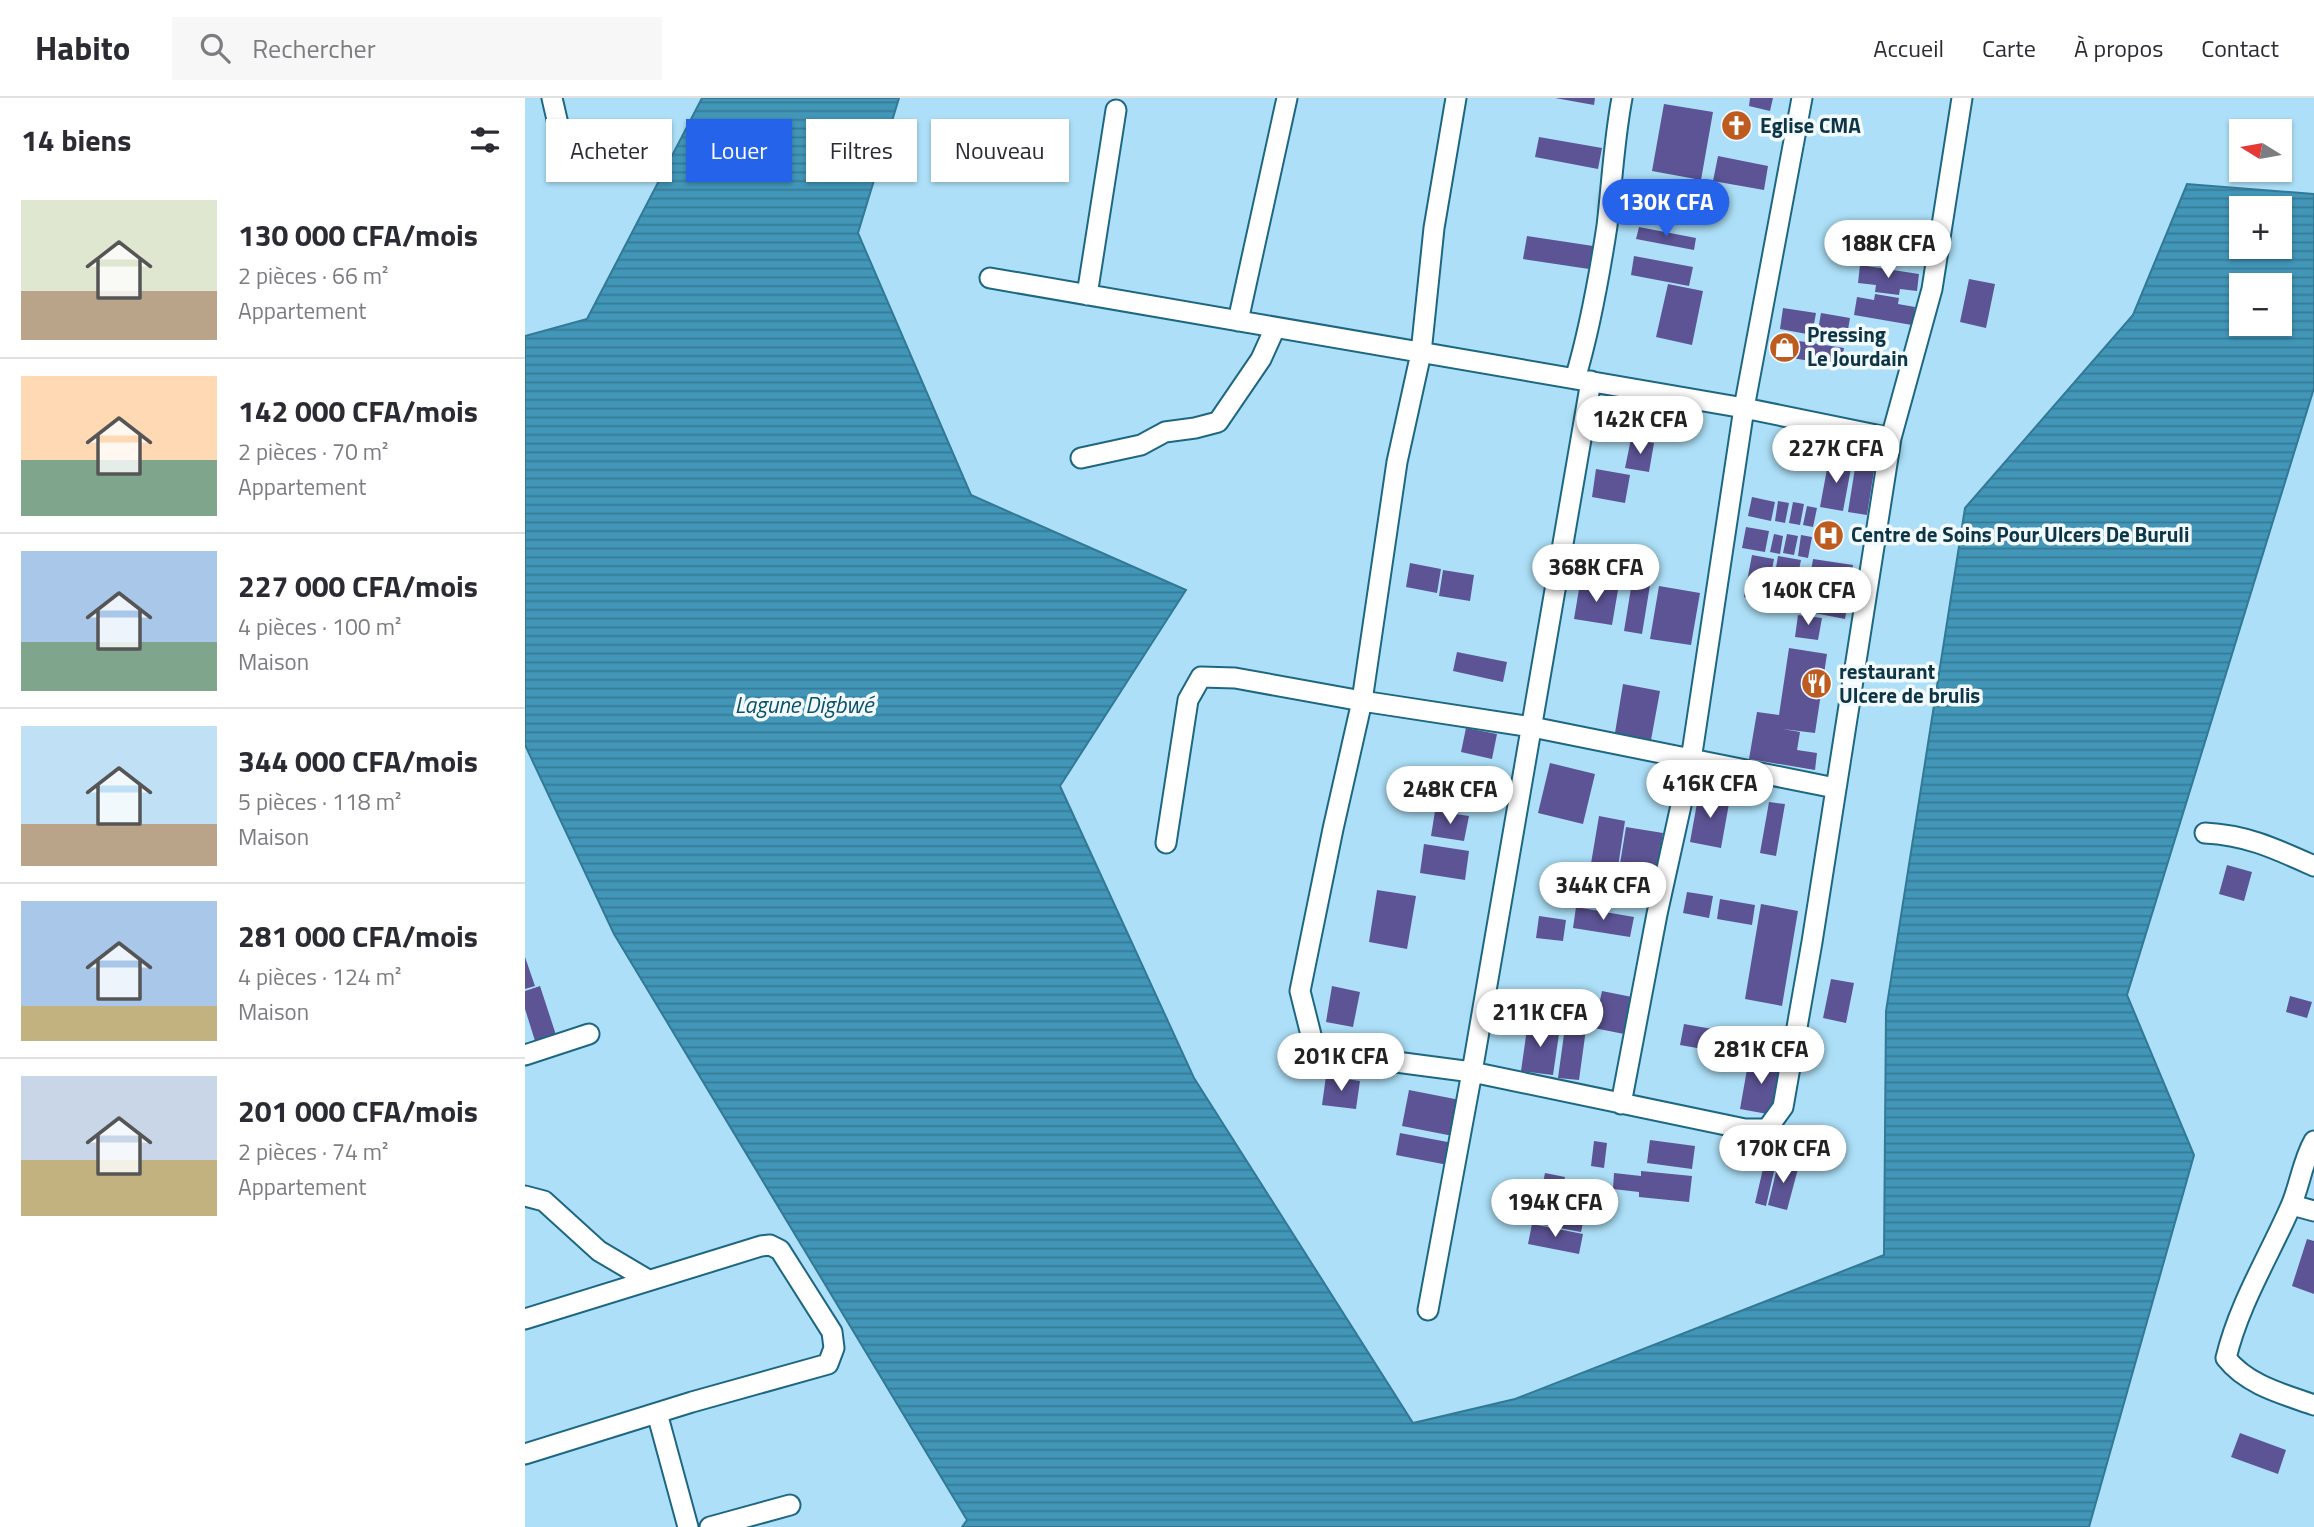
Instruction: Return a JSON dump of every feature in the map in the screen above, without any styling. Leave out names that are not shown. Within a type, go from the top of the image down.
[{"type":"street","points":[[552,98],[557,119]]},
{"type":"street","points":[[1238,321],[1287,98]]},
{"type":"street","points":[[1456,98],[1434,228],[1421,353],[1397,462],[1362,701],[1332,829],[1300,990],[1313,1043],[1358,1057],[1472,1072],[1756,1129],[1767,1129],[1783,1107],[1812,942],[1891,438],[1932,289],[1962,98]]},
{"type":"street","points":[[1428,1310],[1532,727],[1588,332],[1602,253],[1622,98]]},
{"type":"street","points":[[1621,1104],[1657,914],[1691,760],[1744,408],[1802,98]]},
{"type":"street","points":[[1087,295],[1116,110]]},
{"type":"street","points":[[989,278],[1744,408],[1891,438]]},
{"type":"street","points":[[1081,458],[1141,445],[1165,432],[1218,422],[1261,359],[1275,328]]},
{"type":"street","points":[[1166,842],[1188,700],[1201,677],[1235,678],[1532,727],[1835,788]]},
{"type":"street","points":[[2205,833],[2230,834],[2261,842],[2314,866]]},
{"type":"street","points":[[525,1055],[589,1034]]},
{"type":"street","points":[[2314,1141],[2306,1155],[2292,1205],[2256,1274],[2231,1337],[2226,1358],[2238,1373],[2281,1394],[2314,1405]]},
{"type":"street","points":[[525,1196],[544,1201],[599,1251],[648,1280]]},
{"type":"street","points":[[2292,1205],[2314,1211]]},
{"type":"street","points":[[525,1319],[770,1245],[780,1250],[832,1332],[834,1348],[828,1364],[525,1454]]},
{"type":"street","points":[[657,1413],[688,1527]]},
{"type":"street","points":[[710,1527],[790,1505]]},
{"type":"water","name":"Lagune Digbwé","points":[[702,98],[899,98],[893,119],[806,119],[806,182],[873,182],[858,233],[971,495],[1186,590],[1060,786],[1194,1078],[1413,1423],[1515,1399],[1884,1255],[1886,1011],[1965,508],[2133,315],[2187,184],[2314,194],[2314,388],[2127,995],[2194,1155],[2089,1527],[962,1527],[967,1520],[614,934],[525,745],[525,336],[587,319],[658,182],[672,182],[672,156],[686,129],[686,182],[792,182],[792,119],[691,119]]},
{"type":"building","points":[[1555,98],[1595,98],[1594,105]]},
{"type":"building","points":[[1750,98],[1773,98],[1770,111],[1749,106]]},
{"type":"building","points":[[1664,104],[1713,112],[1701,180],[1652,171]]},
{"type":"building","points":[[1539,137],[1602,148],[1598,169],[1535,157]]},
{"type":"building","points":[[1718,156],[1768,166],[1764,190],[1713,181]]},
{"type":"building","points":[[1639,227],[1696,238],[1694,250],[1636,239]]},
{"type":"building","points":[[1527,236],[1593,246],[1589,269],[1523,259]]},
{"type":"building","points":[[1634,256],[1693,267],[1689,286],[1631,275]]},
{"type":"building","points":[[1860,265],[1919,274],[1917,291],[1900,289],[1899,295],[1875,292],[1876,285],[1858,283]]},
{"type":"building","points":[[1969,279],[1995,284],[1986,328],[1960,322]]},
{"type":"building","points":[[1668,284],[1703,291],[1692,345],[1656,337]]},
{"type":"building","points":[[1875,294],[1899,298],[1898,304],[1915,307],[1912,325],[1854,315],[1857,297],[1874,300]]},
{"type":"building","points":[[1783,308],[1816,313],[1812,335],[1780,329]]},
{"type":"building","points":[[1821,313],[1850,318],[1846,341],[1817,336]]},
{"type":"building","points":[[1778,335],[1787,336],[1786,339],[1844,348],[1841,366],[1774,355]]},
{"type":"building","points":[[1631,439],[1654,443],[1649,472],[1625,468]]},
{"type":"building","points":[[1829,458],[1852,463],[1843,511],[1820,507]]},
{"type":"building","points":[[1855,468],[1874,471],[1867,515],[1848,512]]},
{"type":"building","points":[[1596,469],[1630,475],[1625,503],[1592,497]]},
{"type":"building","points":[[1752,497],[1775,502],[1771,521],[1748,516]]},
{"type":"building","points":[[1778,501],[1789,503],[1785,523],[1775,521]]},
{"type":"building","points":[[1793,502],[1804,504],[1800,525],[1789,523]]},
{"type":"building","points":[[1807,506],[1817,508],[1813,527],[1803,525]]},
{"type":"building","points":[[1746,527],[1769,531],[1765,552],[1742,548]]},
{"type":"building","points":[[1774,534],[1783,536],[1780,554],[1770,552]]},
{"type":"building","points":[[1787,534],[1798,536],[1794,555],[1783,553]]},
{"type":"building","points":[[1801,535],[1812,537],[1808,558],[1798,556]]},
{"type":"building","points":[[1752,555],[1774,559],[1766,601],[1744,597]]},
{"type":"building","points":[[1778,556],[1801,560],[1798,575],[1791,574],[1787,592],[1795,593],[1793,605],[1770,602]]},
{"type":"building","points":[[1813,559],[1853,565],[1850,584],[1810,578]]},
{"type":"building","points":[[1410,563],[1441,569],[1437,593],[1406,587]]},
{"type":"building","points":[[1443,570],[1474,575],[1470,601],[1439,596]]},
{"type":"building","points":[[1632,582],[1650,585],[1642,634],[1624,631]]},
{"type":"building","points":[[1580,583],[1618,590],[1612,625],[1574,619]]},
{"type":"building","points":[[1659,586],[1700,593],[1691,645],[1650,639]]},
{"type":"building","points":[[1808,594],[1848,602],[1845,619],[1804,611]]},
{"type":"building","points":[[1798,615],[1822,618],[1818,640],[1795,637]]},
{"type":"building","points":[[1789,648],[1827,654],[1815,733],[1783,729],[1800,732],[1797,750],[1817,753],[1815,770],[1749,759],[1757,712],[1779,715]]},
{"type":"building","points":[[1457,652],[1507,662],[1503,682],[1453,671]]},
{"type":"building","points":[[1623,684],[1660,691],[1651,740],[1615,733]]},
{"type":"building","points":[[1466,728],[1497,734],[1492,759],[1461,752]]},
{"type":"building","points":[[1550,763],[1595,774],[1583,824],[1538,813]]},
{"type":"building","points":[[1699,792],[1730,798],[1721,848],[1690,842]]},
{"type":"building","points":[[1769,802],[1785,804],[1776,856],[1760,853]]},
{"type":"building","points":[[1435,811],[1469,816],[1464,841],[1431,836]]},
{"type":"building","points":[[1599,816],[1625,821],[1616,880],[1649,886],[1646,903],[1586,893]]},
{"type":"building","points":[[1626,827],[1663,833],[1655,882],[1618,876]]},
{"type":"building","points":[[1424,844],[1469,851],[1465,880],[1420,873]]},
{"type":"building","points":[[2227,865],[2252,872],[2244,901],[2219,894]]},
{"type":"building","points":[[1377,890],[1416,896],[1407,949],[1369,942]]},
{"type":"building","points":[[1687,892],[1713,896],[1709,918],[1683,913]]},
{"type":"building","points":[[1720,899],[1755,905],[1752,925],[1717,919]]},
{"type":"building","points":[[1761,904],[1798,911],[1782,1006],[1745,999]]},
{"type":"building","points":[[1576,907],[1634,917],[1630,937],[1573,928]]},
{"type":"building","points":[[1539,916],[1566,920],[1563,941],[1536,938]]},
{"type":"building","points":[[525,957],[535,986],[525,989]]},
{"type":"building","points":[[1831,979],[1854,983],[1846,1023],[1823,1018]]},
{"type":"building","points":[[540,986],[557,1038],[536,1044],[525,1009],[525,991]]},
{"type":"building","points":[[1332,986],[1360,992],[1353,1027],[1326,1022]]},
{"type":"building","points":[[1602,991],[1632,997],[1624,1034],[1594,1028]]},
{"type":"building","points":[[2290,996],[2312,1002],[2307,1018],[2286,1012]]},
{"type":"building","points":[[1528,1022],[1560,1027],[1553,1075],[1521,1071]]},
{"type":"building","points":[[1684,1024],[1735,1033],[1731,1054],[1680,1045]]},
{"type":"building","points":[[1565,1027],[1586,1029],[1579,1080],[1558,1078]]},
{"type":"building","points":[[1749,1058],[1782,1064],[1773,1115],[1740,1109]]},
{"type":"building","points":[[1326,1076],[1360,1081],[1356,1109],[1322,1105]]},
{"type":"building","points":[[1409,1090],[1465,1101],[1458,1137],[1402,1126]]},
{"type":"building","points":[[1400,1133],[1453,1143],[1448,1165],[1396,1155]]},
{"type":"building","points":[[1650,1140],[1695,1146],[1692,1169],[1647,1163]]},
{"type":"building","points":[[1594,1141],[1607,1143],[1604,1168],[1591,1166]]},
{"type":"building","points":[[1766,1156],[1777,1158],[1766,1206],[1755,1203]]},
{"type":"building","points":[[1779,1160],[1799,1165],[1787,1210],[1768,1205]]},
{"type":"building","points":[[1641,1171],[1692,1176],[1689,1202],[1639,1197],[1639,1192],[1613,1189],[1614,1173],[1641,1176]]},
{"type":"building","points":[[1545,1173],[1565,1177],[1559,1206],[1539,1202]]},
{"type":"building","points":[[1568,1179],[1579,1181],[1573,1208],[1563,1206]]},
{"type":"building","points":[[1594,1184],[1612,1188],[1608,1208],[1590,1204]]},
{"type":"building","points":[[1537,1204],[1585,1213],[1581,1232],[1533,1223]]},
{"type":"building","points":[[1532,1224],[1583,1234],[1579,1254],[1528,1244]]},
{"type":"building","points":[[2307,1239],[2314,1241],[2314,1294],[2292,1286]]},
{"type":"building","points":[[2240,1433],[2286,1450],[2278,1474],[2231,1457]]},
{"type":"place","name":"Eglise CMA","points":[[1737,126]]},
{"type":"place","name":"Pressing Le Jourdain","points":[[1784,347]]},
{"type":"place","name":"Centre de Soins Pour Ulcers De Buruli","points":[[1828,535]]},
{"type":"place","name":"restaurant Ulcere de brulis","points":[[1816,684]]}]
